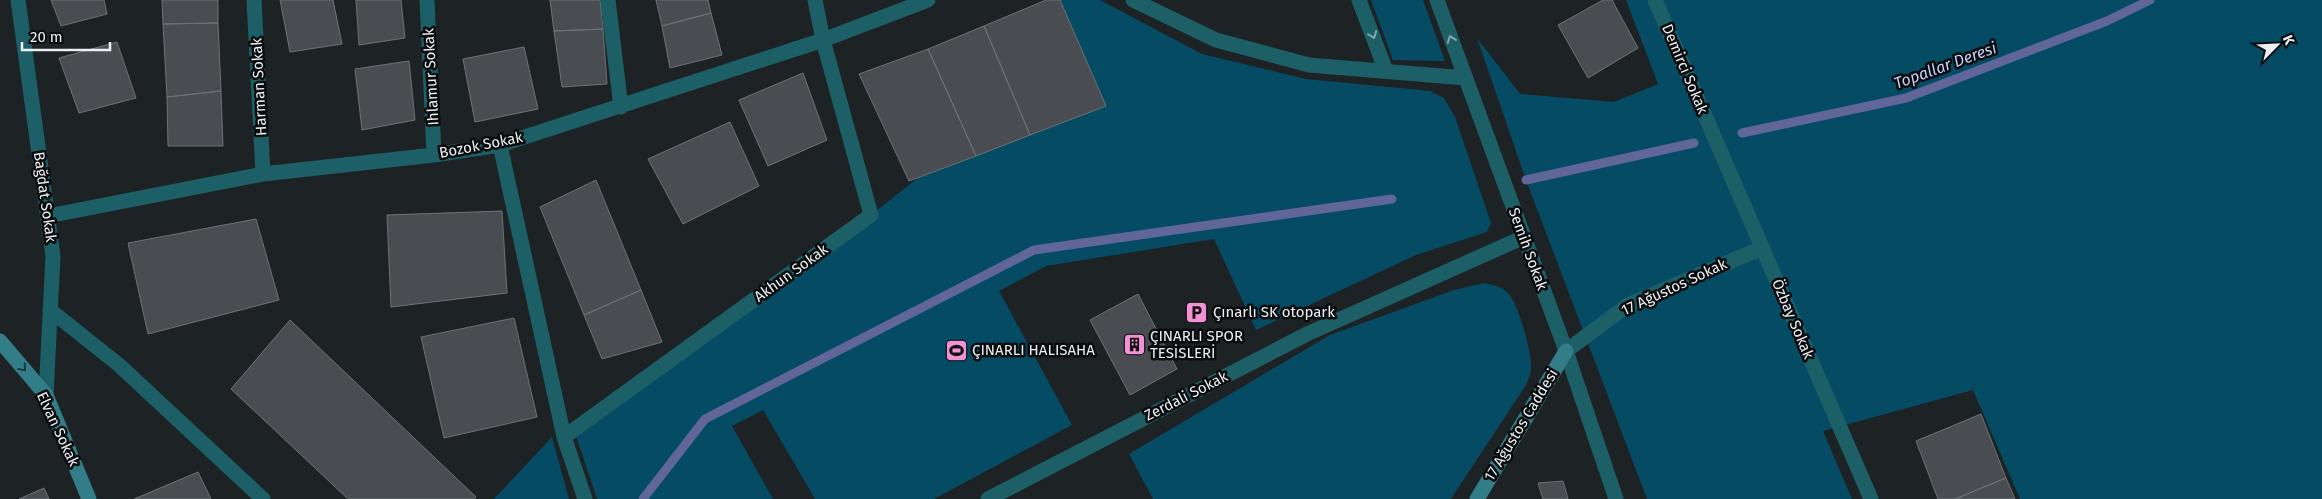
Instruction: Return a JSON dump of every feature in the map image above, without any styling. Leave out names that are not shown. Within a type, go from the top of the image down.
[{"type":"street","name":"Bağdat Sokak","points":[[18,0],[53,256],[46,395]]},
{"type":"street","name":"Harman Sokak","points":[[254,0],[263,174]]},
{"type":"street","name":"Ihlamur Sokak","points":[[427,0],[434,155]]},
{"type":"street","points":[[608,0],[621,107]]},
{"type":"street","points":[[816,0],[823,40]]},
{"type":"street","name":"Bozok Sokak","points":[[48,216],[263,174],[434,155],[500,145],[823,40],[928,0]]},
{"type":"street","points":[[1133,0],[1216,40],[1309,65],[1466,78]]},
{"type":"street","points":[[1360,0],[1386,71]]},
{"type":"street","name":"Semih Sokak","points":[[1437,0],[1566,350],[1616,499]]},
{"type":"street","name":"Demirci Sokak","points":[[1655,0],[1715,139]]},
{"type":"street","name":"Akhun Sokak","points":[[564,437],[871,215],[823,40]]},
{"type":"street","name":"Özbay Sokak","points":[[1715,139],[1871,499]]},
{"type":"street","points":[[500,145],[564,437],[585,499]]},
{"type":"street","name":"Zerdali Sokak","points":[[988,499],[1307,334],[1524,237]]},
{"type":"street","name":"17 Ağustos Sokak","points":[[1566,350],[1628,305],[1762,248]]},
{"type":"street","points":[[50,310],[119,365],[263,499]]},
{"type":"street","name":"Elvan Sokak","points":[[0,341],[46,395],[89,499]]},
{"type":"street","name":"17 Ağustos Caddesi","points":[[1477,499],[1566,350]]},
{"type":"shaded area","points":[[1060,0],[1100,0],[1202,54],[1306,79],[1430,91],[1444,98],[1455,117],[1491,223],[1487,232],[1416,255],[1256,330],[1214,239],[1046,266],[999,291],[1072,425],[934,499],[815,499],[763,410],[732,426],[773,499],[597,499],[574,430],[871,215],[919,177],[1105,106]]},
{"type":"shaded area","points":[[1371,0],[1423,0],[1445,61],[1393,60]]},
{"type":"shaded area","points":[[1626,0],[2322,0],[2322,499],[2020,499],[1973,390],[1823,431],[1852,499],[1647,499],[1526,180],[1477,38],[1520,94],[1614,102],[1658,84]]},
{"type":"shaded area","points":[[1484,283],[1503,289],[1512,298],[1527,340],[1531,369],[1526,385],[1451,499],[1153,499],[1129,454],[1330,335],[1454,290]]},
{"type":"shaded area","points":[[552,437],[569,499],[494,499]]},
{"type":"building","points":[[51,0],[104,0],[107,14],[61,26]]},
{"type":"building","points":[[162,0],[218,0],[218,23],[163,24]]},
{"type":"building","points":[[280,0],[333,0],[342,44],[290,52]]},
{"type":"building","points":[[356,0],[401,0],[405,38],[359,45]]},
{"type":"building","points":[[550,0],[600,0],[603,29],[554,31]]},
{"type":"building","points":[[656,0],[708,0],[711,13],[662,26]]},
{"type":"building","points":[[1046,0],[1060,0],[1106,106],[1030,135],[984,26]]},
{"type":"building","points":[[1603,0],[1612,0],[1638,48],[1588,78],[1558,25]]},
{"type":"building","points":[[711,13],[722,55],[670,68],[662,26]]},
{"type":"building","points":[[218,23],[221,91],[167,97],[163,24]]},
{"type":"building","points":[[984,26],[1030,135],[976,156],[928,49]]},
{"type":"building","points":[[603,29],[607,84],[562,87],[554,31]]},
{"type":"building","points":[[117,42],[136,98],[79,113],[59,58]]},
{"type":"building","points":[[524,47],[538,109],[475,122],[463,59]]},
{"type":"building","points":[[928,49],[976,156],[909,181],[859,74]]},
{"type":"building","points":[[409,61],[415,120],[362,130],[355,69]]},
{"type":"building","points":[[803,73],[827,140],[768,166],[739,100]]},
{"type":"building","points":[[221,91],[223,146],[168,146],[167,97]]},
{"type":"building","points":[[730,122],[759,186],[683,224],[648,159]]},
{"type":"building","points":[[596,180],[641,290],[584,315],[540,207]]},
{"type":"building","points":[[502,211],[507,293],[391,307],[387,215]]},
{"type":"building","points":[[256,219],[279,300],[148,334],[128,243]]},
{"type":"building","points":[[641,290],[662,342],[602,359],[584,315]]},
{"type":"building","name":"ÇINARLI SPOR TESİSLERİ","points":[[1138,294],[1177,369],[1130,395],[1090,320]]},
{"type":"building","points":[[514,318],[537,417],[444,438],[421,337]]},
{"type":"building","points":[[290,320],[476,497],[474,499],[348,499],[231,389]]},
{"type":"building","points":[[1981,414],[2006,478],[1955,499],[1938,499],[1916,441]]},
{"type":"building","points":[[198,472],[211,499],[134,499]]},
{"type":"building","points":[[2006,478],[2015,499],[1955,499]]},
{"type":"building","points":[[1563,481],[1568,499],[1543,499],[1538,483]]},
{"type":"building","points":[[44,488],[49,499],[19,499]]},
{"type":"waterway","name":"Topallar Deresi","points":[[1742,133],[1906,98],[2107,21],[2150,0]]},
{"type":"waterway","name":"Topallar Deresi","points":[[1526,180],[1694,143]]},
{"type":"waterway","points":[[643,499],[705,419],[1034,250],[1392,199]]},
{"type":"place","name":"Çınarlı SK otopark","points":[[1197,312]]},
{"type":"place","name":"ÇINARLI SPOR TESİSLERİ","points":[[1134,345]]},
{"type":"place","name":"ÇINARLI HALISAHA","points":[[956,350]]}]
